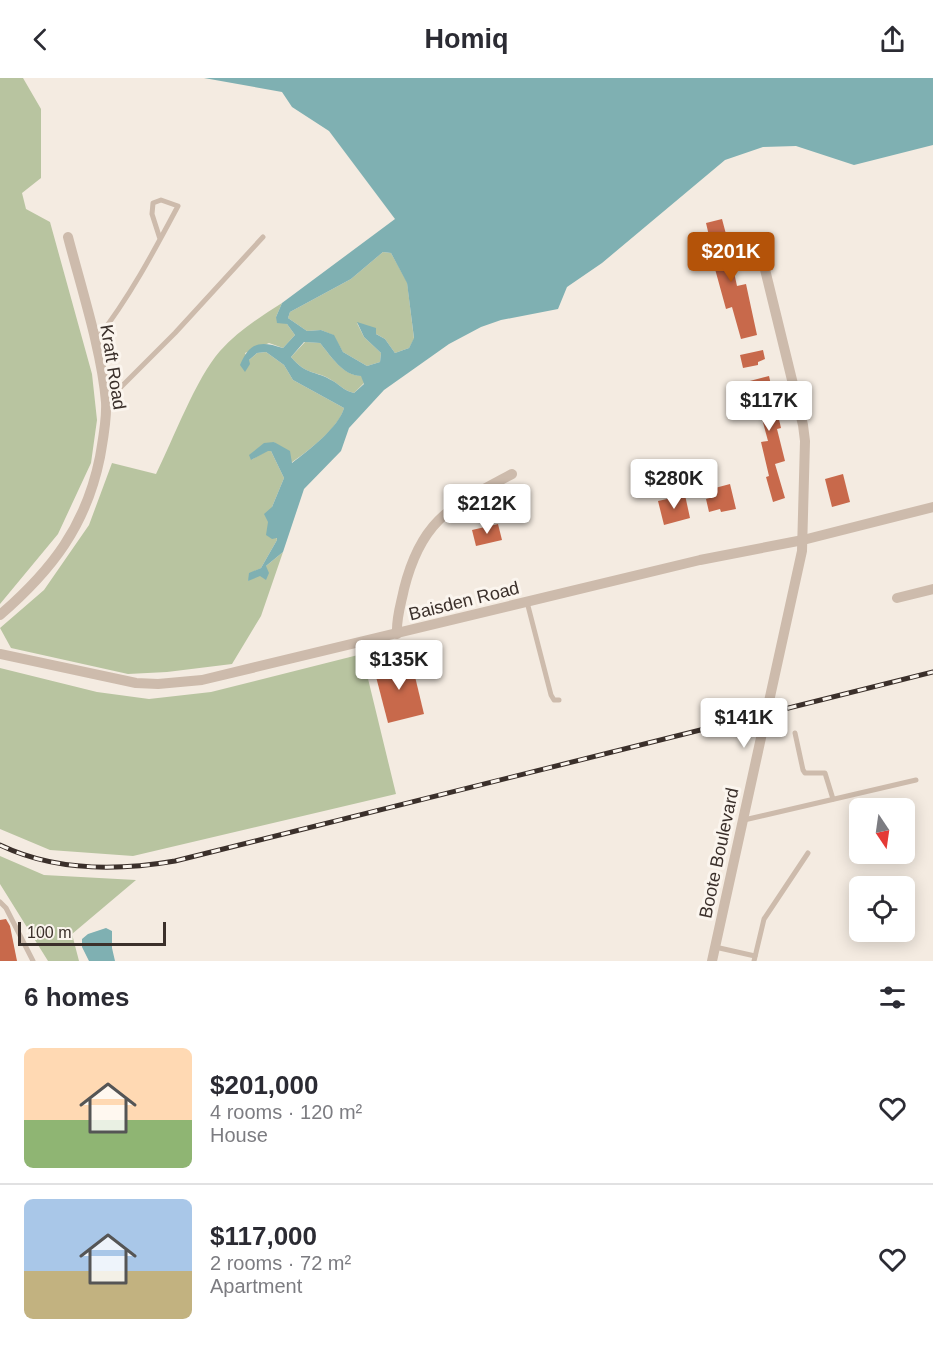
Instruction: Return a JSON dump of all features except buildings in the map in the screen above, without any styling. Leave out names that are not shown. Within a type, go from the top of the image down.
[{"type":"street","name":"Kraft Road","points":[[0,615],[32,587],[72,535],[85,510],[101,452],[106,402],[68,237]]},
{"type":"street","name":"Boote Boulevard","points":[[712,961],[803,540],[805,441],[803,425],[760,249]]},
{"type":"street","points":[[397,634],[396,622],[408,576],[418,548],[435,522],[456,505],[512,474]]},
{"type":"street","name":"Baisden Road","points":[[0,654],[26,658],[117,681],[158,684],[224,676],[700,560],[803,540],[933,507]]},
{"type":"street","points":[[897,598],[933,589]]},
{"type":"lane","points":[[94,343],[134,287],[160,240],[178,206],[161,200],[153,203],[152,213],[160,240]]},
{"type":"lane","points":[[106,402],[175,333],[263,237]]},
{"type":"lane","points":[[527,602],[551,694],[554,700],[560,700]]},
{"type":"lane","points":[[795,733],[802,770],[805,773],[825,773],[833,799]]},
{"type":"lane","points":[[744,820],[916,780]]},
{"type":"lane","points":[[715,947],[754,959],[764,919],[808,853]]},
{"type":"lane","points":[[0,902],[6,908],[33,961]]},
{"type":"green space","points":[[0,78],[23,78],[41,109],[41,178],[22,193],[26,209],[50,222],[92,374],[97,420],[91,463],[58,534],[0,604]]},
{"type":"green space","points":[[383,252],[391,253],[407,282],[414,339],[409,348],[395,353],[385,339],[357,323],[364,337],[381,353],[380,362],[367,366],[343,352],[333,335],[321,330],[307,331],[288,318],[290,312],[351,279]]},
{"type":"green space","points":[[282,303],[276,317],[287,324],[295,335],[283,348],[269,343],[245,353],[248,361],[257,353],[266,352],[284,365],[293,380],[344,408],[330,431],[291,463],[274,442],[251,460],[268,450],[271,451],[284,478],[272,507],[277,540],[261,568],[253,572],[248,581],[283,552],[261,616],[232,664],[128,674],[11,648],[0,628],[44,590],[89,525],[112,463],[156,474],[194,393],[211,363],[234,337]]},
{"type":"green space","points":[[305,342],[320,343],[343,369],[362,376],[364,383],[354,393],[327,377],[302,368],[291,357]]},
{"type":"green space","points":[[362,654],[396,794],[133,856],[50,850],[0,829],[0,668],[97,692],[149,699],[211,692]]},
{"type":"green space","points":[[0,856],[44,875],[136,880],[72,934],[79,961],[48,961],[0,884]]},
{"type":"water","points":[[204,78],[933,78],[933,145],[854,165],[796,146],[763,147],[725,160],[602,263],[567,287],[558,309],[501,320],[481,327],[449,344],[384,390],[349,428],[341,451],[304,489],[283,552],[266,566],[269,573],[266,580],[260,576],[248,581],[249,573],[261,568],[277,540],[277,538],[272,539],[266,535],[268,522],[264,514],[272,507],[284,478],[271,451],[251,460],[249,455],[264,443],[274,442],[290,451],[292,463],[330,431],[344,408],[293,380],[284,365],[266,352],[257,353],[249,360],[250,364],[245,372],[240,365],[248,351],[257,345],[268,344],[283,348],[295,335],[287,324],[277,323],[276,317],[282,303],[395,219],[329,131],[292,107],[282,92]],"holes":[[[383,252],[391,253],[407,283],[414,338],[409,348],[395,353],[385,339],[376,334],[376,328],[357,322],[364,337],[381,353],[380,362],[367,366],[343,352],[334,335],[321,330],[307,331],[288,318],[290,312],[351,279]],[[304,342],[320,343],[343,369],[361,376],[364,384],[354,393],[302,367],[291,357]]]},
{"type":"water","points":[[106,928],[112,931],[115,961],[89,961],[82,947],[82,939],[88,934]]},
{"type":"railway","points":[[0,845],[42,860],[86,867],[131,866],[175,861],[933,672]]}]
